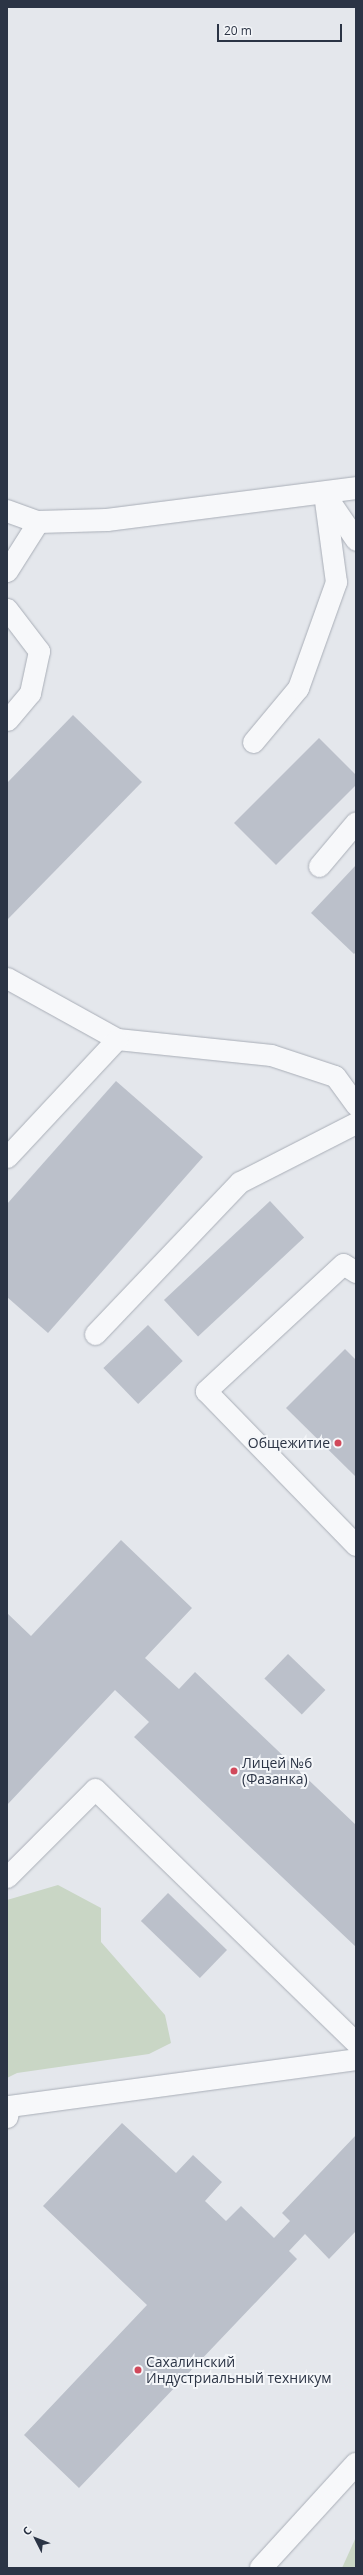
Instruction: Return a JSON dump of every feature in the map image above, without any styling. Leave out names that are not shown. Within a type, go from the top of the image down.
[{"type":"street","points":[[7,511],[38,522],[107,520],[356,488]]},
{"type":"street","points":[[261,2568],[356,2464]]},
{"type":"lane","points":[[324,493],[356,540]]},
{"type":"lane","points":[[253,742],[298,688],[336,582],[324,493]]},
{"type":"lane","points":[[7,571],[38,522]]},
{"type":"lane","points":[[7,609],[39,651],[30,693],[7,720]]},
{"type":"lane","points":[[319,866],[356,822]]},
{"type":"lane","points":[[7,978],[117,1039],[271,1055],[335,1076],[356,1105]]},
{"type":"lane","points":[[7,1157],[117,1039]]},
{"type":"lane","points":[[95,1334],[240,1182],[356,1124]]},
{"type":"lane","points":[[356,1272],[343,1264],[206,1391],[356,1545]]},
{"type":"lane","points":[[7,1877],[95,1789],[356,2043]]},
{"type":"lane","points":[[7,2117],[9,2106],[356,2059]]},
{"type":"green space","points":[[58,1885],[101,1908],[101,1942],[165,2015],[171,2043],[149,2054],[17,2073],[7,2078],[7,1900]]},
{"type":"green space","points":[[356,2537],[356,2568],[342,2568]]},
{"type":"building","points":[[73,715],[142,782],[7,920],[7,783]]},
{"type":"building","points":[[319,738],[356,775],[356,785],[276,865],[234,823]]},
{"type":"building","points":[[356,865],[356,952],[354,954],[311,913]]},
{"type":"building","points":[[116,1081],[203,1157],[48,1333],[7,1297],[7,1204]]},
{"type":"building","points":[[270,1201],[304,1238],[198,1336],[164,1300]]},
{"type":"building","points":[[148,1325],[183,1361],[138,1404],[103,1368]]},
{"type":"building","name":"Общежитие","points":[[345,1349],[356,1360],[356,1477],[286,1408]]},
{"type":"building","name":"Лицей №6 (Фазанка)","points":[[121,1540],[192,1608],[145,1658],[179,1689],[195,1672],[356,1825],[356,1947],[134,1737],[149,1722],[115,1690],[7,1805],[7,1613],[31,1636]]},
{"type":"building","points":[[288,1654],[325,1690],[302,1715],[264,1678]]},
{"type":"building","points":[[168,1893],[227,1950],[200,1978],[141,1921]]},
{"type":"building","name":"Сахалинский Индустриальный техникум","points":[[122,2123],[176,2173],[193,2155],[222,2182],[205,2201],[226,2221],[241,2206],[274,2238],[290,2221],[282,2213],[356,2135],[356,2231],[329,2259],[305,2234],[289,2251],[297,2259],[79,2488],[24,2435],[147,2305],[43,2206]]},
{"type":"place","name":"Общежитие","points":[[338,1443]]},
{"type":"place","name":"Лицей №6 (Фазанка)","points":[[234,1771]]},
{"type":"place","name":"Сахалинский Индустриальный техникум","points":[[138,2370]]}]
